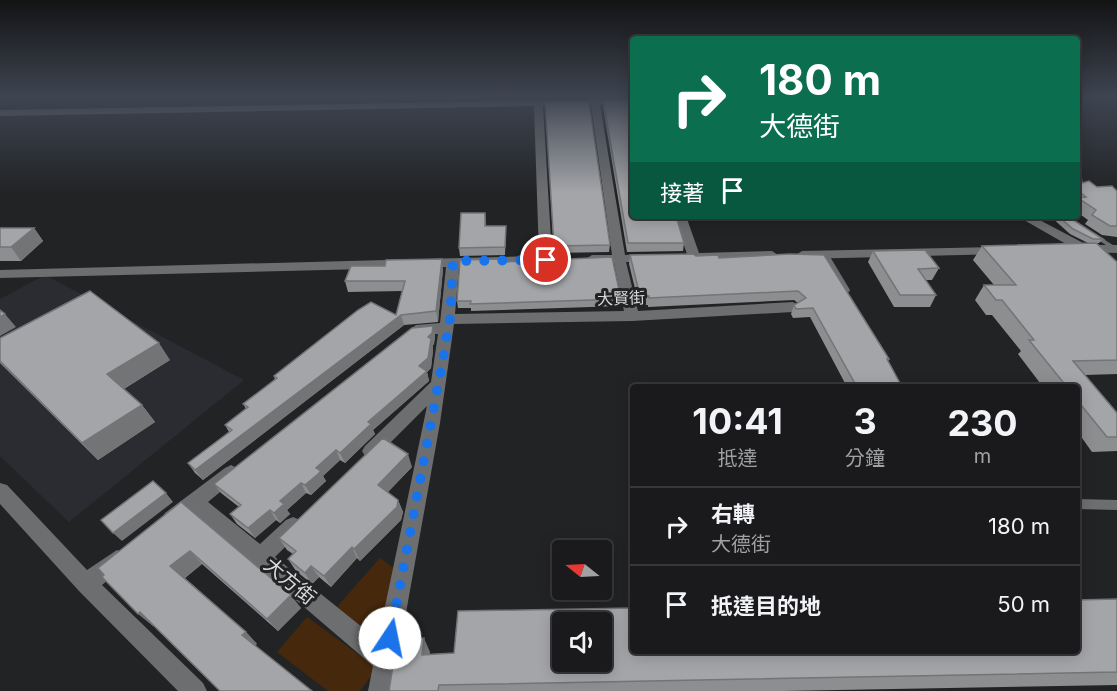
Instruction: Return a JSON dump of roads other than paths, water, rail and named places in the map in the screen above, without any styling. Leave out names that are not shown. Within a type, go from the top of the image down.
[{"type":"street","points":[[539,128],[546,260]]},
{"type":"street","points":[[599,128],[619,258],[632,316]]},
{"type":"street","points":[[681,219],[689,257],[1014,250]]},
{"type":"street","points":[[1028,219],[1089,253]]},
{"type":"street","points":[[1061,249],[1089,253],[1115,249]]},
{"type":"street","points":[[0,274],[662,257]]},
{"type":"street","points":[[380,691],[439,384],[449,324],[453,261]]},
{"type":"street","name":"大賢街","points":[[401,338],[410,331],[449,324],[793,307]]},
{"type":"street","points":[[356,467],[439,384]]},
{"type":"street","points":[[158,530],[248,460]]},
{"type":"street","points":[[0,491],[86,584],[195,691]]},
{"type":"street","name":"大方街","points":[[194,502],[385,662]]},
{"type":"street","points":[[261,556],[304,516]]},
{"type":"street","points":[[86,584],[131,550]]},
{"type":"lane","points":[[1084,229],[1115,249]]},
{"type":"lane","points":[[825,255],[849,295]]},
{"type":"lane","points":[[1080,504],[1117,505]]}]
